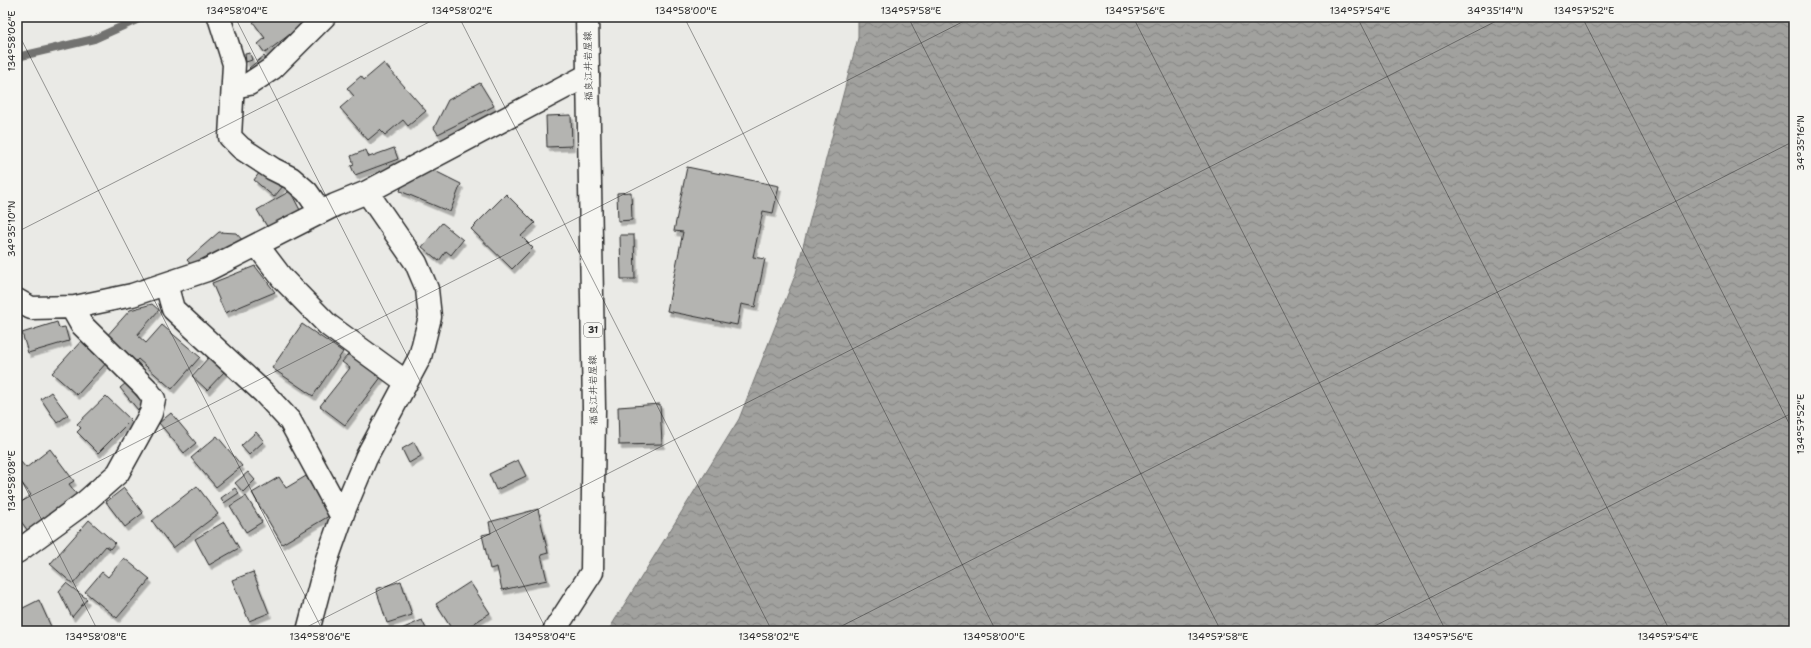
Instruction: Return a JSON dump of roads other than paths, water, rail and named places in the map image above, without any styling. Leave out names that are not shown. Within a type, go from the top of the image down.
[{"type":"street","points":[[219,17],[234,64],[230,137],[241,148],[273,169],[291,178],[307,192],[321,212]]},
{"type":"street","points":[[233,87],[249,84],[273,68],[324,17]]},
{"type":"street","name":"福良江井岩屋線","points":[[554,631],[592,572],[594,409],[587,17]]},
{"type":"street","points":[[17,300],[31,308],[72,308],[132,295],[207,270],[321,212],[367,192],[588,74]]},
{"type":"street","points":[[308,631],[327,559],[342,517],[366,458],[420,357],[430,317],[427,289],[416,263],[367,192]]},
{"type":"street","points":[[256,245],[282,278],[328,325],[406,382]]},
{"type":"street","points":[[166,284],[173,309],[264,393],[290,422],[342,517]]},
{"type":"street","points":[[17,552],[84,503],[118,473],[151,413],[154,399],[146,388],[81,324],[72,308]]},
{"type":"water","points":[[858,17],[1794,17],[1794,631],[608,631],[739,419],[796,273],[858,38]]},
{"type":"waterway","points":[[17,57],[94,39],[143,17]]}]
